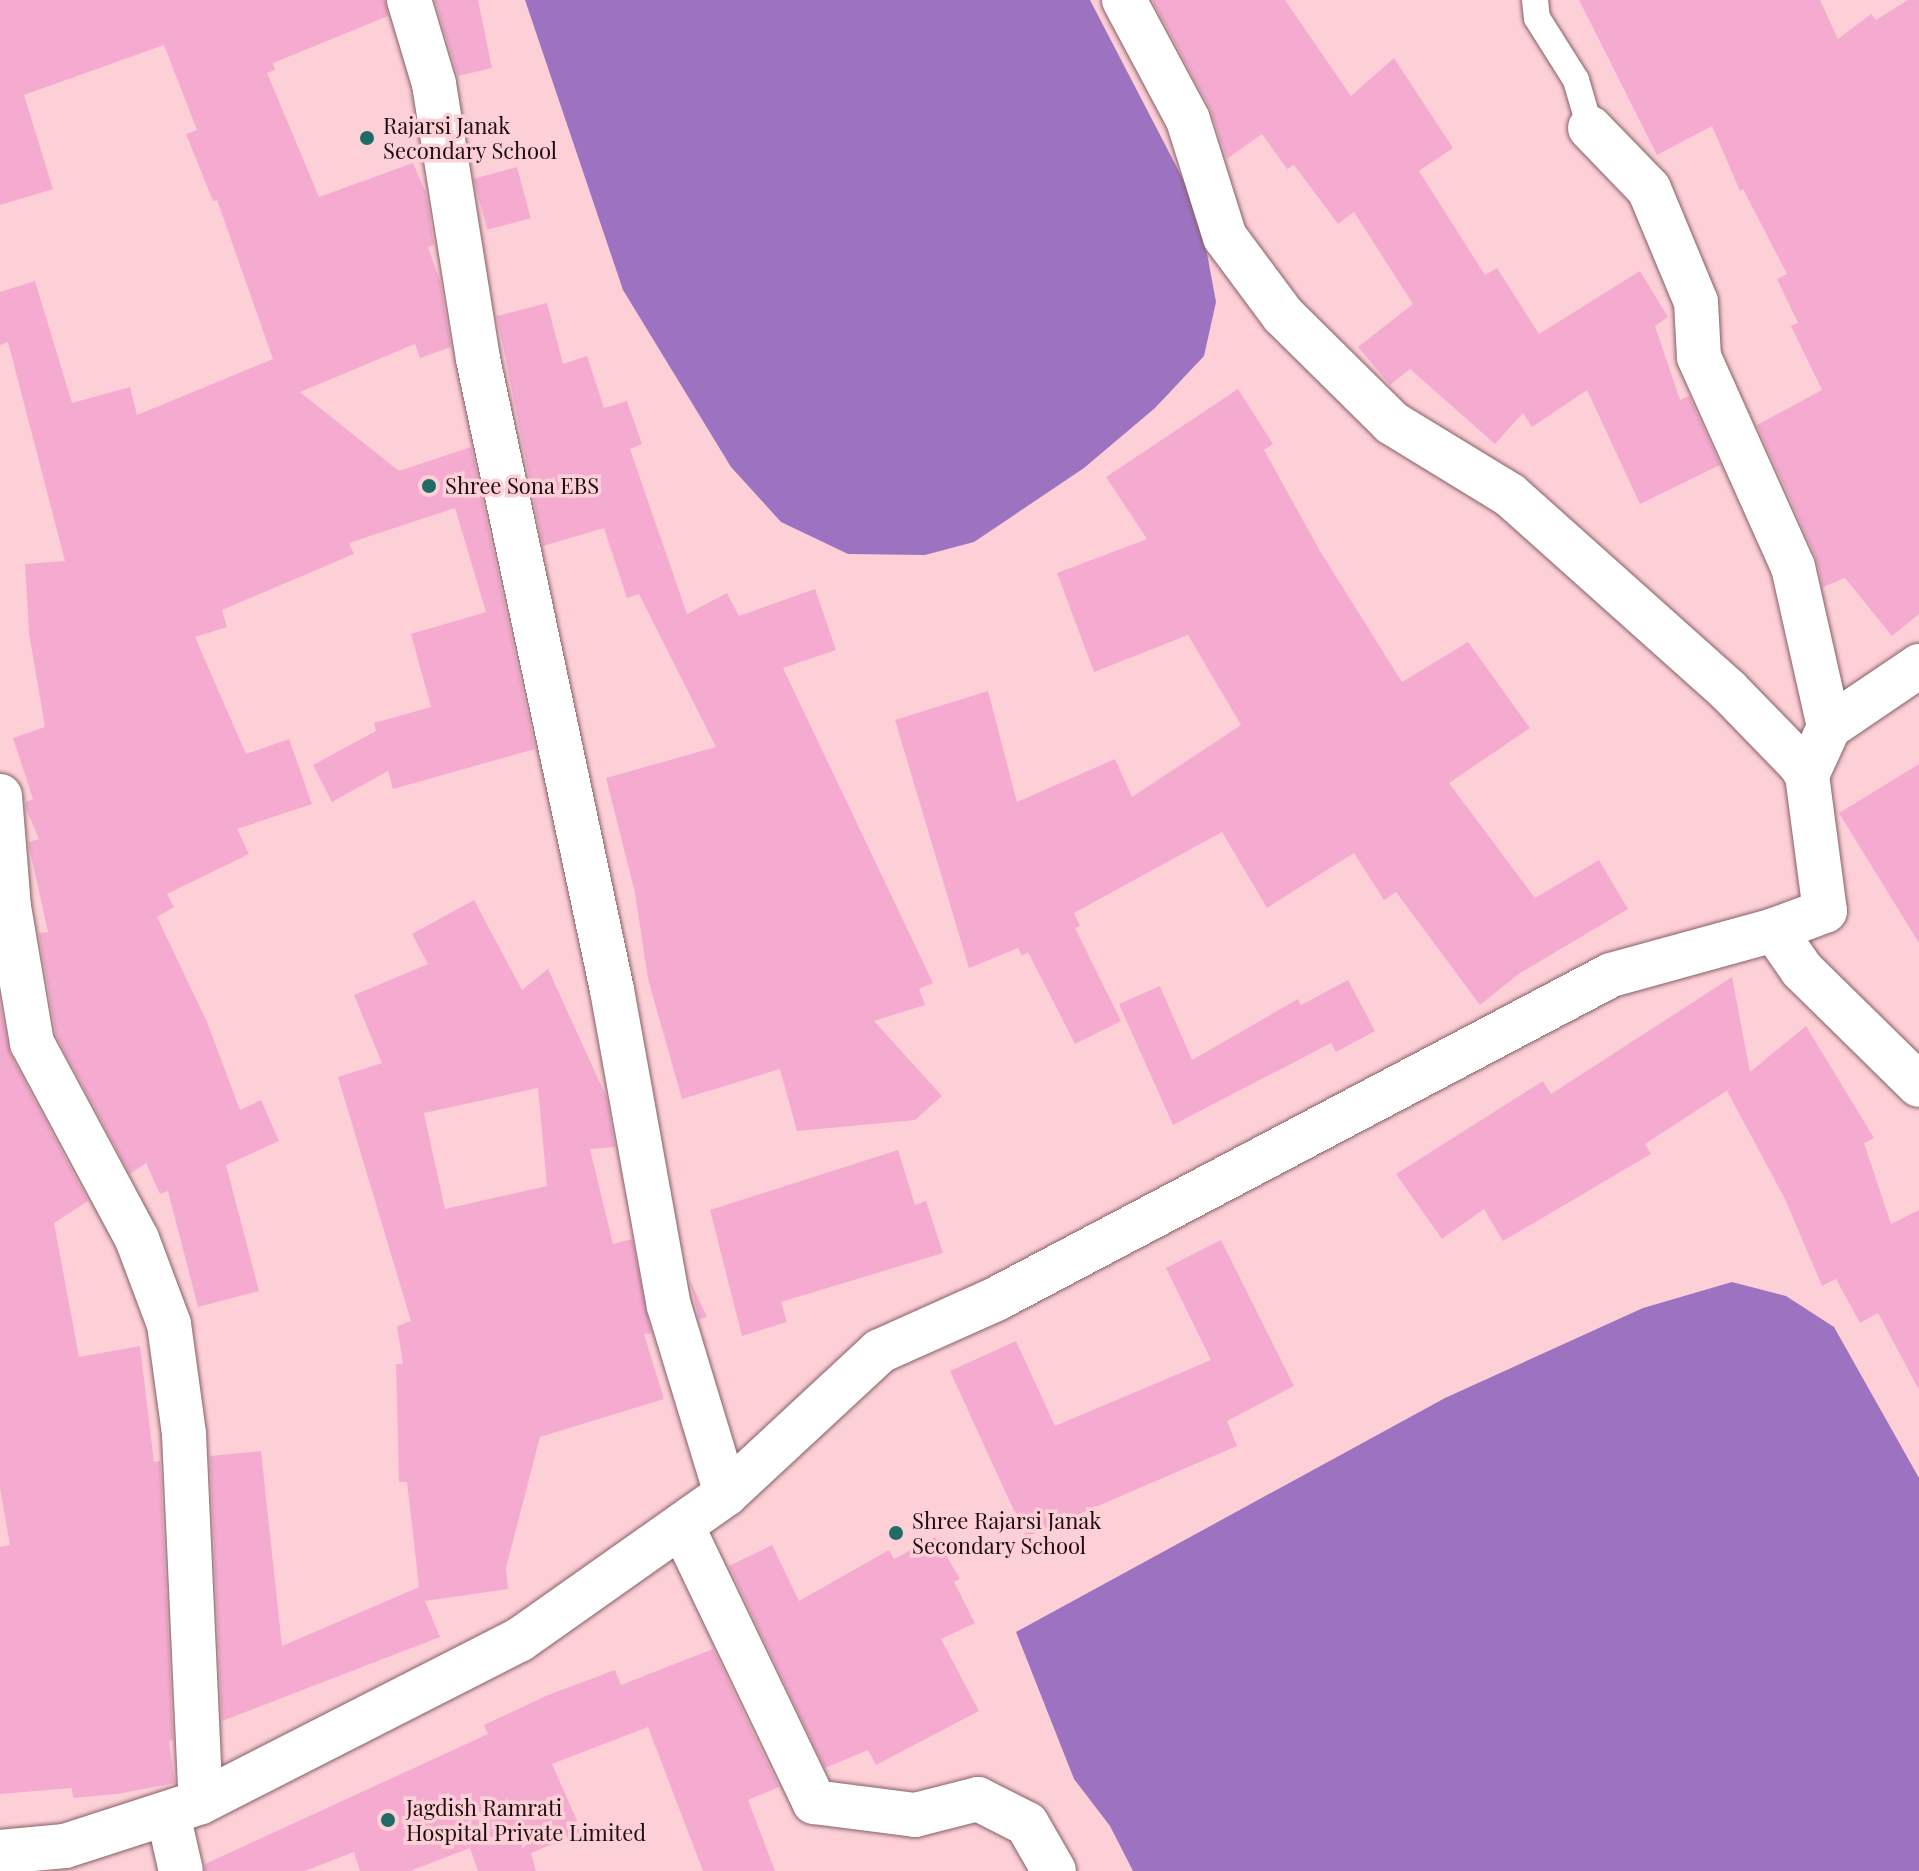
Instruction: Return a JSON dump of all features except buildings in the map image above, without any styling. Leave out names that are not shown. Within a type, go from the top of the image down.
[{"type":"street","points":[[409,0],[434,84],[478,359],[612,990],[669,1306],[726,1494]]},
{"type":"street","points":[[1124,0],[1188,120],[1225,237],[1283,315],[1392,423],[1510,495],[1728,690],[1807,775]]},
{"type":"street","points":[[1590,128],[1649,189],[1696,302],[1699,357],[1793,567],[1829,727]]},
{"type":"street","points":[[0,1852],[65,1846],[185,1808],[519,1640],[683,1528],[726,1494],[880,1351],[996,1299],[1611,975],[1774,930],[1825,911],[1807,775],[1829,727],[1919,666]]},
{"type":"street","points":[[0,796],[9,907],[32,1043],[137,1239],[169,1324],[184,1434],[185,1808],[181,1871]]},
{"type":"street","points":[[1774,930],[1802,970],[1907,1067],[1919,1085]]},
{"type":"street","points":[[683,1528],[814,1802],[915,1815],[978,1799],[1027,1824],[1054,1871]]},
{"type":"lane","points":[[1535,0],[1537,18],[1576,80],[1590,128]]},
{"type":"shaded area","points":[[525,0],[1090,0],[1199,210],[1216,302],[1204,356],[1155,408],[1084,468],[974,542],[925,555],[848,554],[781,522],[731,467],[623,290]]},
{"type":"shaded area","points":[[1732,1282],[1786,1296],[1834,1327],[1919,1478],[1919,1871],[1133,1871],[1110,1826],[1074,1779],[1016,1632],[1445,1398],[1643,1308]]},
{"type":"place","name":"Rajarsi Janak Secondary School","points":[[367,138]]},
{"type":"place","name":"Shree Sona EBS","points":[[429,486]]},
{"type":"place","name":"Shree Rajarsi Janak Secondary School","points":[[896,1533]]},
{"type":"place","name":"Jagdish Ramrati Hospital Private Limited","points":[[388,1820]]}]
